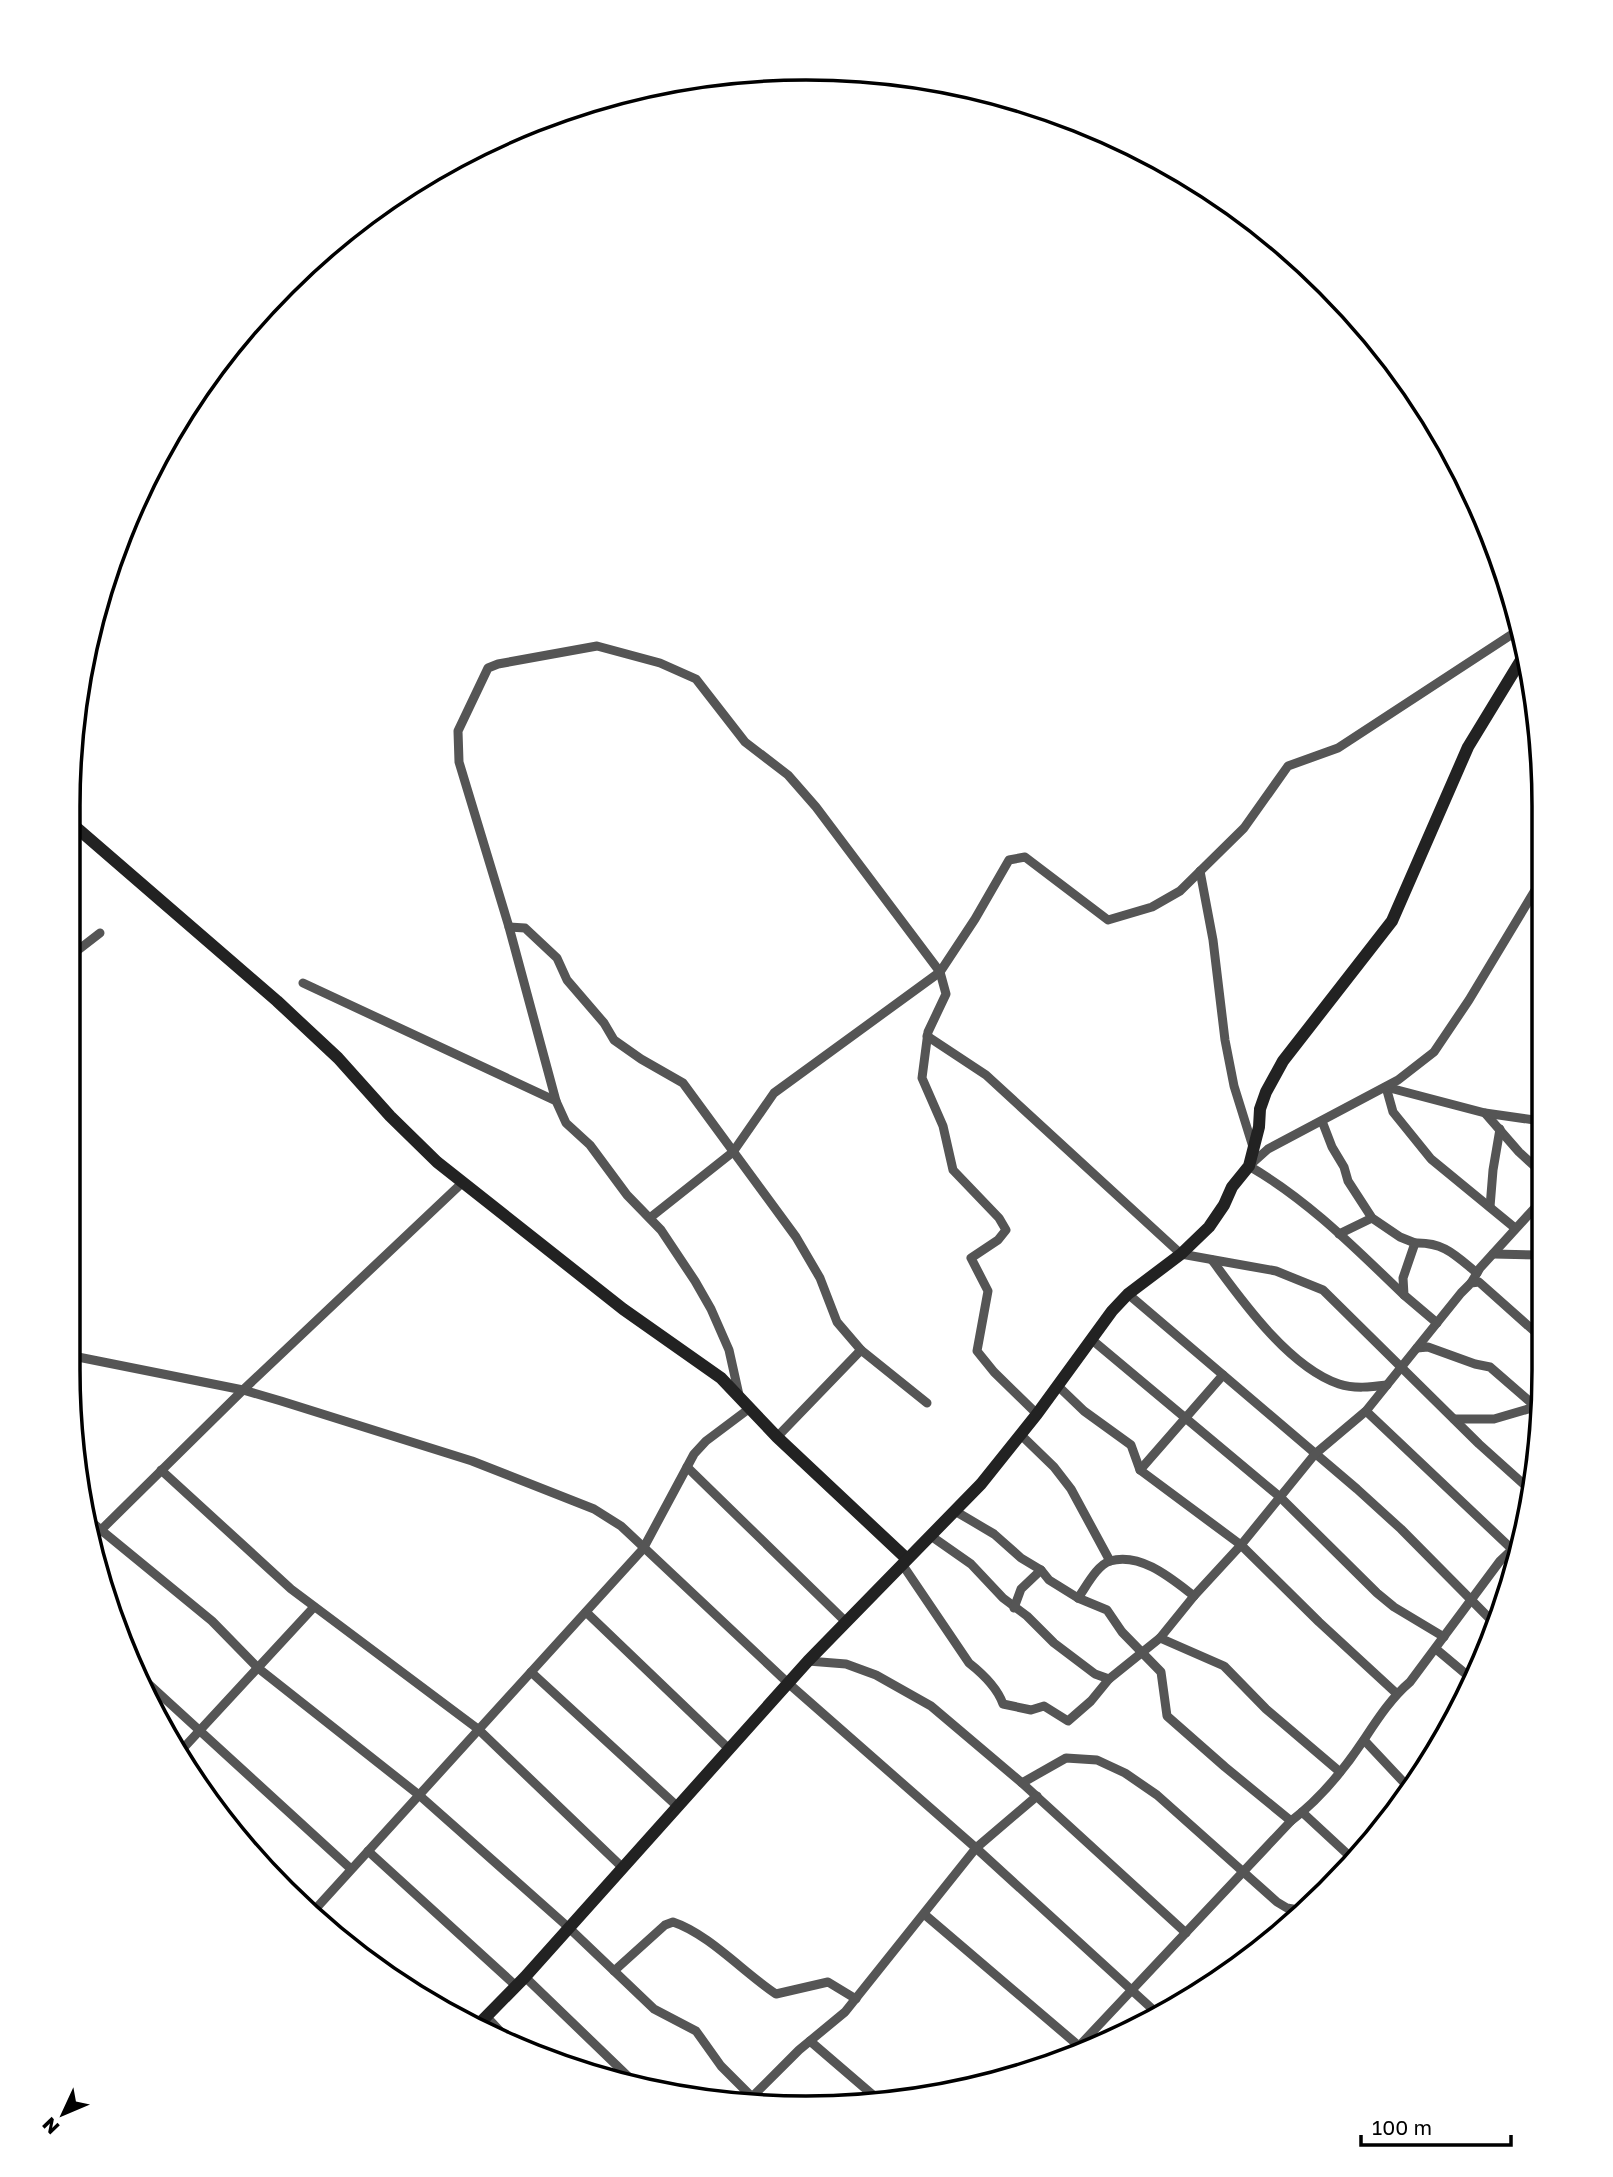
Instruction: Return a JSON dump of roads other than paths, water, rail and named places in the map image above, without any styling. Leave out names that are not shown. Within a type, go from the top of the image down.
[{"type":"main road","points":[[482,2020],[623,1868],[845,1621],[981,1483],[1021,1435],[1091,1339],[1128,1294],[1181,1254],[1209,1227],[1232,1187],[1250,1166],[1260,1108],[1283,1061],[1392,921],[1468,747],[1519,664]]},
{"type":"main road","points":[[80,831],[308,1030],[437,1162],[623,1309],[721,1378],[777,1437],[905,1561]]},
{"type":"street","points":[[651,1217],[733,1152],[774,1093],[940,972],[1009,860],[1025,857],[1108,920],[1152,907],[1180,891],[1244,828],[1288,766],[1338,747],[1512,634]]},
{"type":"street","points":[[739,1397],[729,1350],[711,1309],[674,1249],[651,1217],[627,1195],[590,1145],[566,1123],[556,1101],[509,928],[459,762],[458,731],[488,668],[498,664],[597,646],[660,663],[696,679],[745,742],[788,775],[816,807],[940,972],[946,994],[932,1020],[922,1078],[943,1126],[953,1170],[999,1218],[1006,1230],[998,1240],[971,1258],[988,1291],[978,1351],[994,1372],[1037,1414]]},
{"type":"street","points":[[1200,871],[1213,940],[1225,1040],[1237,1095],[1254,1150]]},
{"type":"street","points":[[1437,1323],[1281,1185],[1250,1166],[1268,1149],[1386,1087],[1415,1069],[1434,1052],[1469,1000],[1532,894]]},
{"type":"street","points":[[509,928],[525,928],[557,958],[567,980],[604,1023],[614,1040],[683,1083],[796,1237],[820,1278],[837,1322],[862,1350],[927,1403]]},
{"type":"street","points":[[80,948],[100,933]]},
{"type":"street","points":[[303,982],[556,1101]]},
{"type":"street","points":[[928,1036],[986,1075],[1181,1254],[1276,1271],[1323,1290],[1523,1484]]},
{"type":"street","points":[[1386,1087],[1485,1113],[1532,1120]]},
{"type":"street","points":[[1386,1087],[1393,1112],[1431,1159],[1516,1228]]},
{"type":"street","points":[[1485,1113],[1532,1163]]},
{"type":"street","points":[[1322,1121],[1348,1181],[1372,1218],[1400,1237],[1415,1243],[1432,1242],[1448,1249],[1477,1273]]},
{"type":"street","points":[[1490,1207],[1500,1129]]},
{"type":"street","points":[[99,1532],[243,1390],[462,1183]]},
{"type":"street","points":[[905,1561],[969,1663],[999,1693],[1003,1704],[1031,1710],[1044,1706],[1068,1721],[1091,1701],[1109,1679],[1160,1638],[1315,1454],[1366,1411],[1456,1298],[1532,1211]]},
{"type":"street","points":[[1339,1234],[1372,1218]]},
{"type":"street","points":[[1404,1295],[1402,1278],[1415,1243]]},
{"type":"street","points":[[1493,1254],[1532,1255]]},
{"type":"street","points":[[1212,1260],[1265,1327],[1312,1371],[1340,1385],[1387,1385]]},
{"type":"street","points":[[1471,1283],[1479,1282],[1532,1329]]},
{"type":"street","points":[[1128,1294],[1401,1529],[1489,1617]]},
{"type":"street","points":[[1091,1339],[1280,1497],[1377,1593],[1394,1607],[1444,1637]]},
{"type":"street","points":[[1417,1348],[1428,1347],[1490,1367],[1531,1403]]},
{"type":"street","points":[[777,1437],[862,1350]]},
{"type":"street","points":[[80,1357],[243,1390],[471,1461],[559,1494],[608,1516],[788,1683],[975,1847],[1152,2009]]},
{"type":"street","points":[[1140,1470],[1223,1374]]},
{"type":"street","points":[[1058,1386],[1084,1411],[1131,1444],[1140,1470],[1241,1545],[1396,1693]]},
{"type":"street","points":[[318,1906],[643,1549],[694,1454],[706,1441],[750,1408]]},
{"type":"street","points":[[1366,1411],[1511,1544]]},
{"type":"street","points":[[1454,1419],[1494,1419],[1531,1413]]},
{"type":"street","points":[[1021,1435],[1063,1478],[1110,1561]]},
{"type":"street","points":[[687,1467],[845,1621]]},
{"type":"street","points":[[161,1470],[291,1589],[478,1729],[623,1868]]},
{"type":"street","points":[[955,1511],[994,1534],[1021,1558],[1041,1570],[1049,1580],[1078,1598],[1107,1610],[1122,1632],[1161,1672],[1167,1716],[1225,1768],[1291,1821]]},
{"type":"street","points":[[98,1527],[212,1621],[258,1668],[419,1795],[568,1927],[660,2014],[696,2031],[721,2066],[747,2094]]},
{"type":"street","points":[[931,1536],[971,1564],[1014,1608],[1027,1616],[1054,1643],[1095,1674],[1109,1679]]},
{"type":"street","points":[[1092,2037],[1131,1990],[1291,1821],[1322,1794],[1396,1693],[1410,1682],[1500,1561],[1509,1554]]},
{"type":"street","points":[[1078,1598],[1100,1568],[1110,1561],[1141,1563],[1165,1574],[1194,1595]]},
{"type":"street","points":[[1014,1608],[1021,1589],[1041,1570]]},
{"type":"street","points":[[186,1746],[314,1606]]},
{"type":"street","points":[[586,1612],[729,1749]]},
{"type":"street","points":[[1160,1638],[1224,1666],[1266,1709],[1340,1772]]},
{"type":"street","points":[[1436,1649],[1466,1674]]},
{"type":"street","points":[[808,1661],[846,1664],[876,1675],[931,1706],[1023,1783],[1186,1933]]},
{"type":"street","points":[[531,1672],[678,1807]]},
{"type":"street","points":[[153,1688],[351,1869]]},
{"type":"street","points":[[1364,1740],[1404,1782]]},
{"type":"street","points":[[1023,1783],[1066,1758],[1097,1760],[1125,1773],[1157,1795],[1278,1902],[1293,1909]]},
{"type":"street","points":[[756,2095],[810,2041],[834,2024],[975,1847],[1037,1797]]},
{"type":"street","points":[[1302,1812],[1347,1854]]},
{"type":"street","points":[[368,1851],[623,2073]]},
{"type":"street","points":[[924,1914],[1077,2044]]},
{"type":"street","points":[[614,1970],[673,1922],[682,1925],[723,1953],[776,1994],[828,1983],[856,1999]]},
{"type":"street","points":[[486,2015],[497,2027]]},
{"type":"street","points":[[810,2041],[871,2093]]}]
